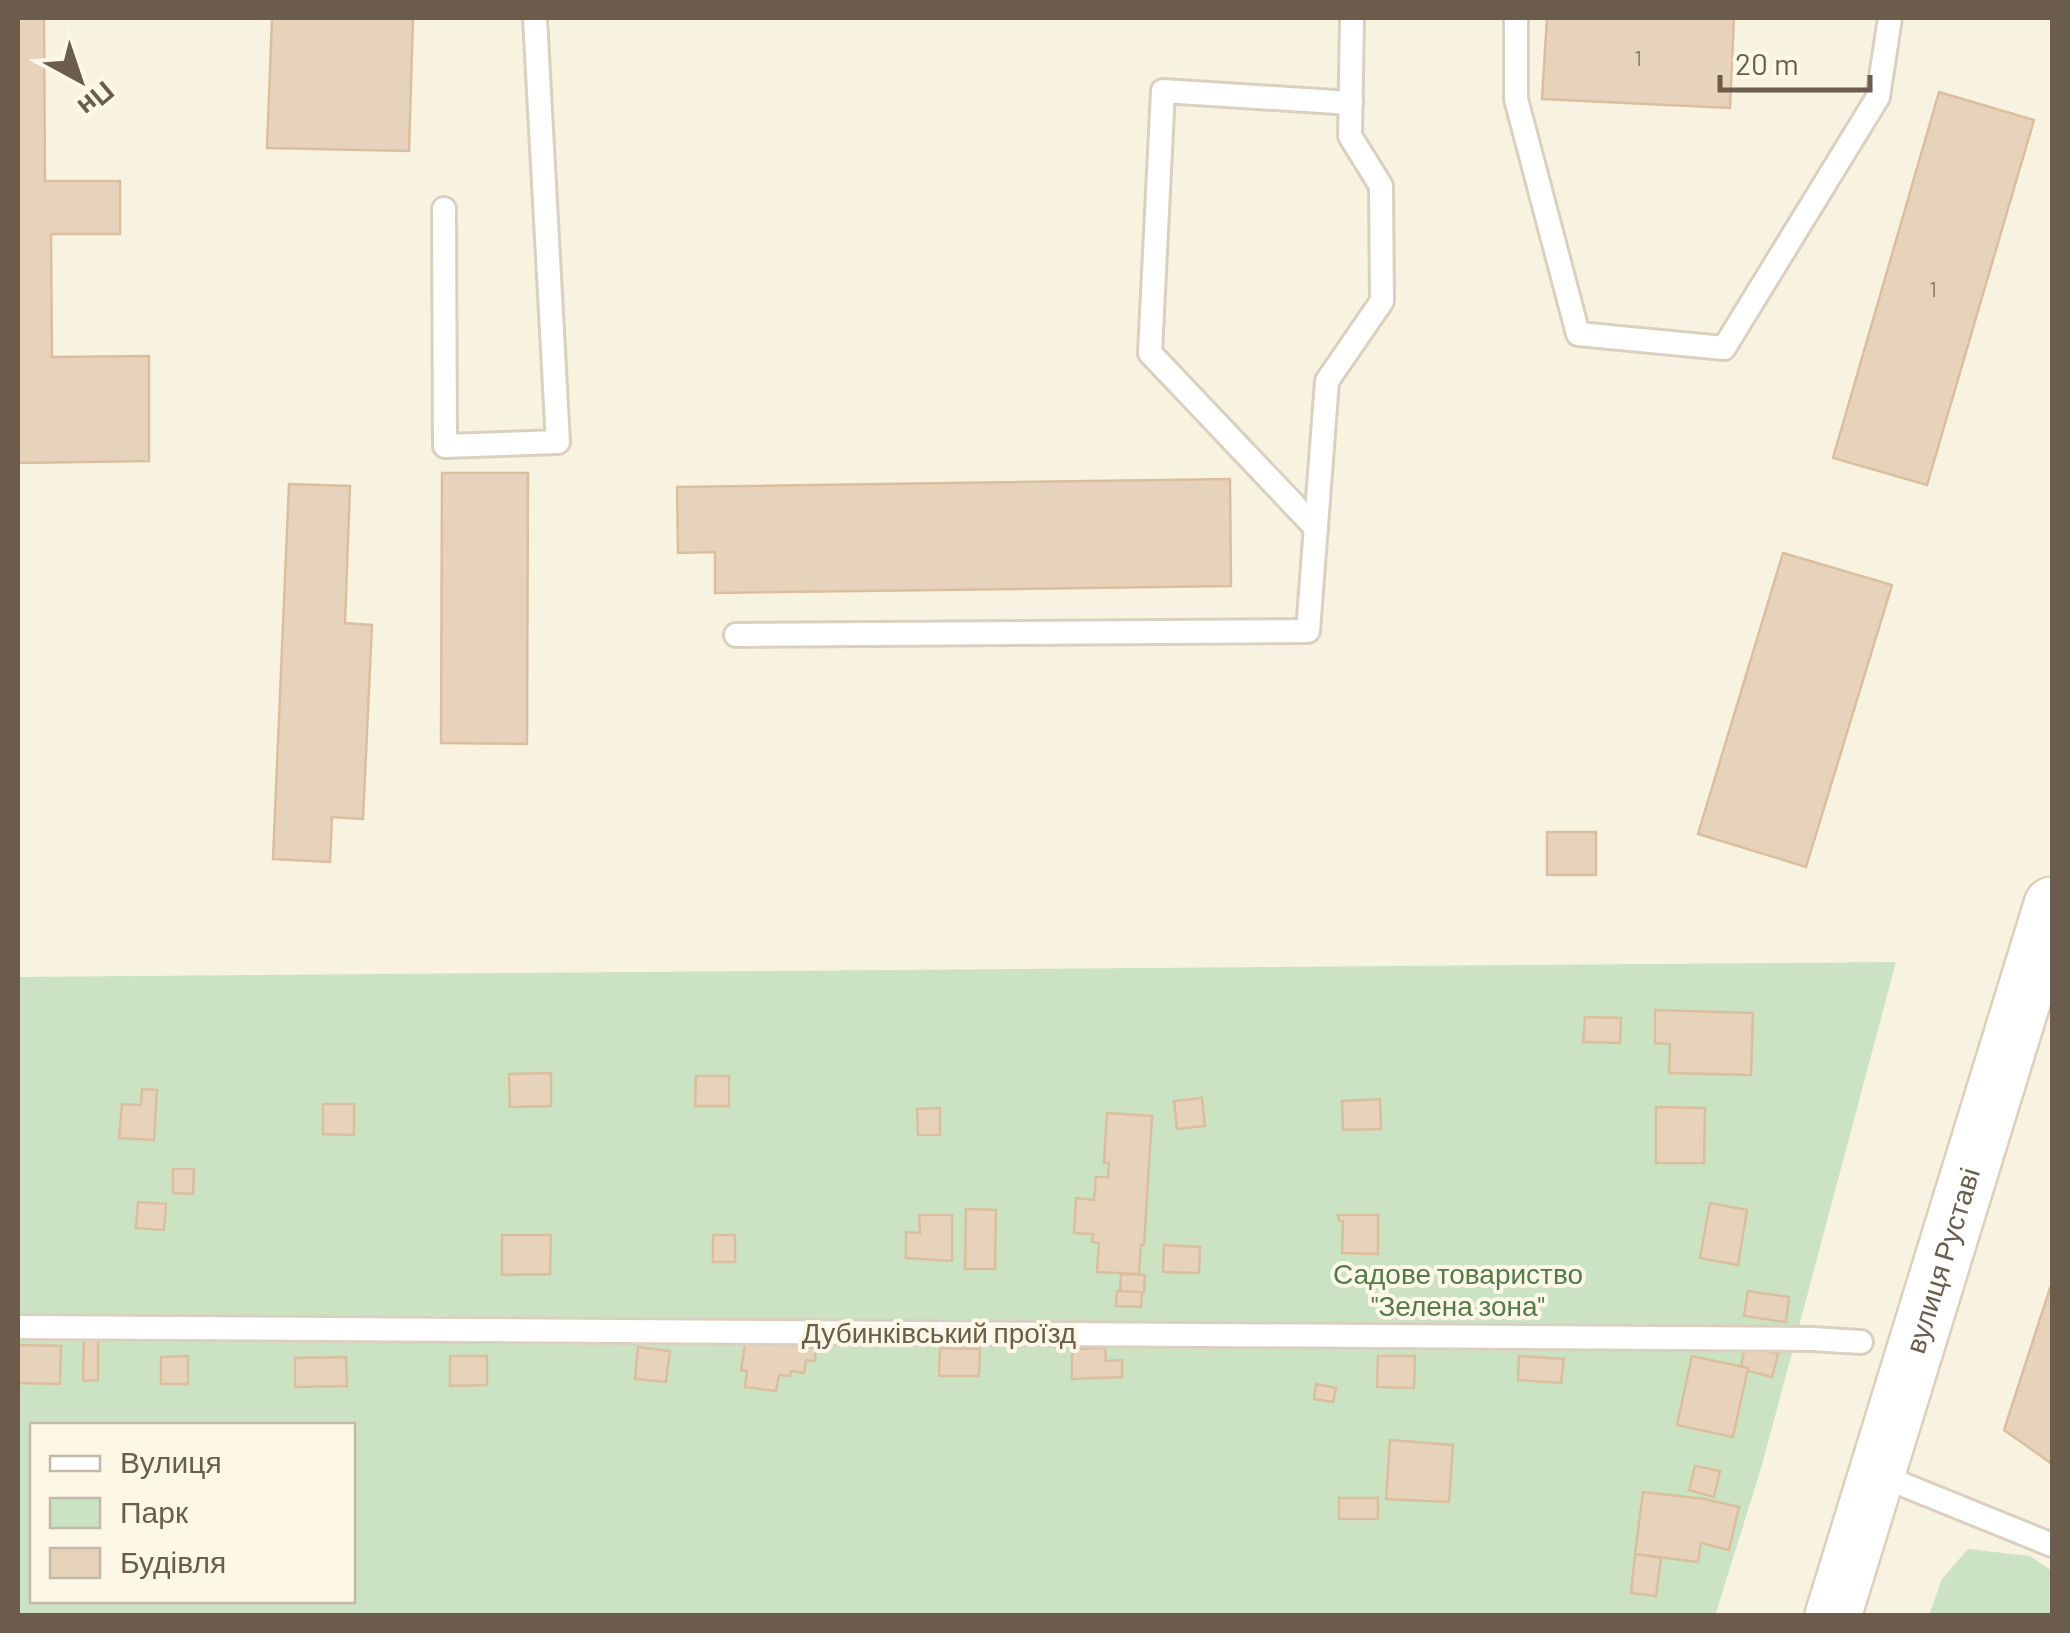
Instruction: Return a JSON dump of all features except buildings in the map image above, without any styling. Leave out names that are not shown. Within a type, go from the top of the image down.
[{"type":"main road","name":"вулиця Руставі","points":[[1833,1616],[2052,905]]},
{"type":"lane","points":[[444,210],[444,446],[558,442],[535,18]]},
{"type":"lane","points":[[736,635],[1308,631],[1327,381],[1382,301],[1381,186],[1350,136],[1352,18]]},
{"type":"lane","points":[[1516,18],[1516,99],[1578,334],[1724,348],[1878,97],[1890,18]]},
{"type":"lane","points":[[1316,528],[1150,354],[1163,91],[1351,103]]},
{"type":"lane","name":"Дубинківський проїзд","points":[[18,1327],[1861,1342]]},
{"type":"lane","points":[[1877,1474],[2052,1545]]},
{"type":"green space","name":"Садове товариство \"Зелена зона\"","points":[[1896,962],[1762,1465],[1715,1616],[18,1615],[18,977]]},
{"type":"green space","points":[[1968,1549],[2030,1556],[2052,1571],[2052,1615],[1929,1615],[1942,1579]]}]
